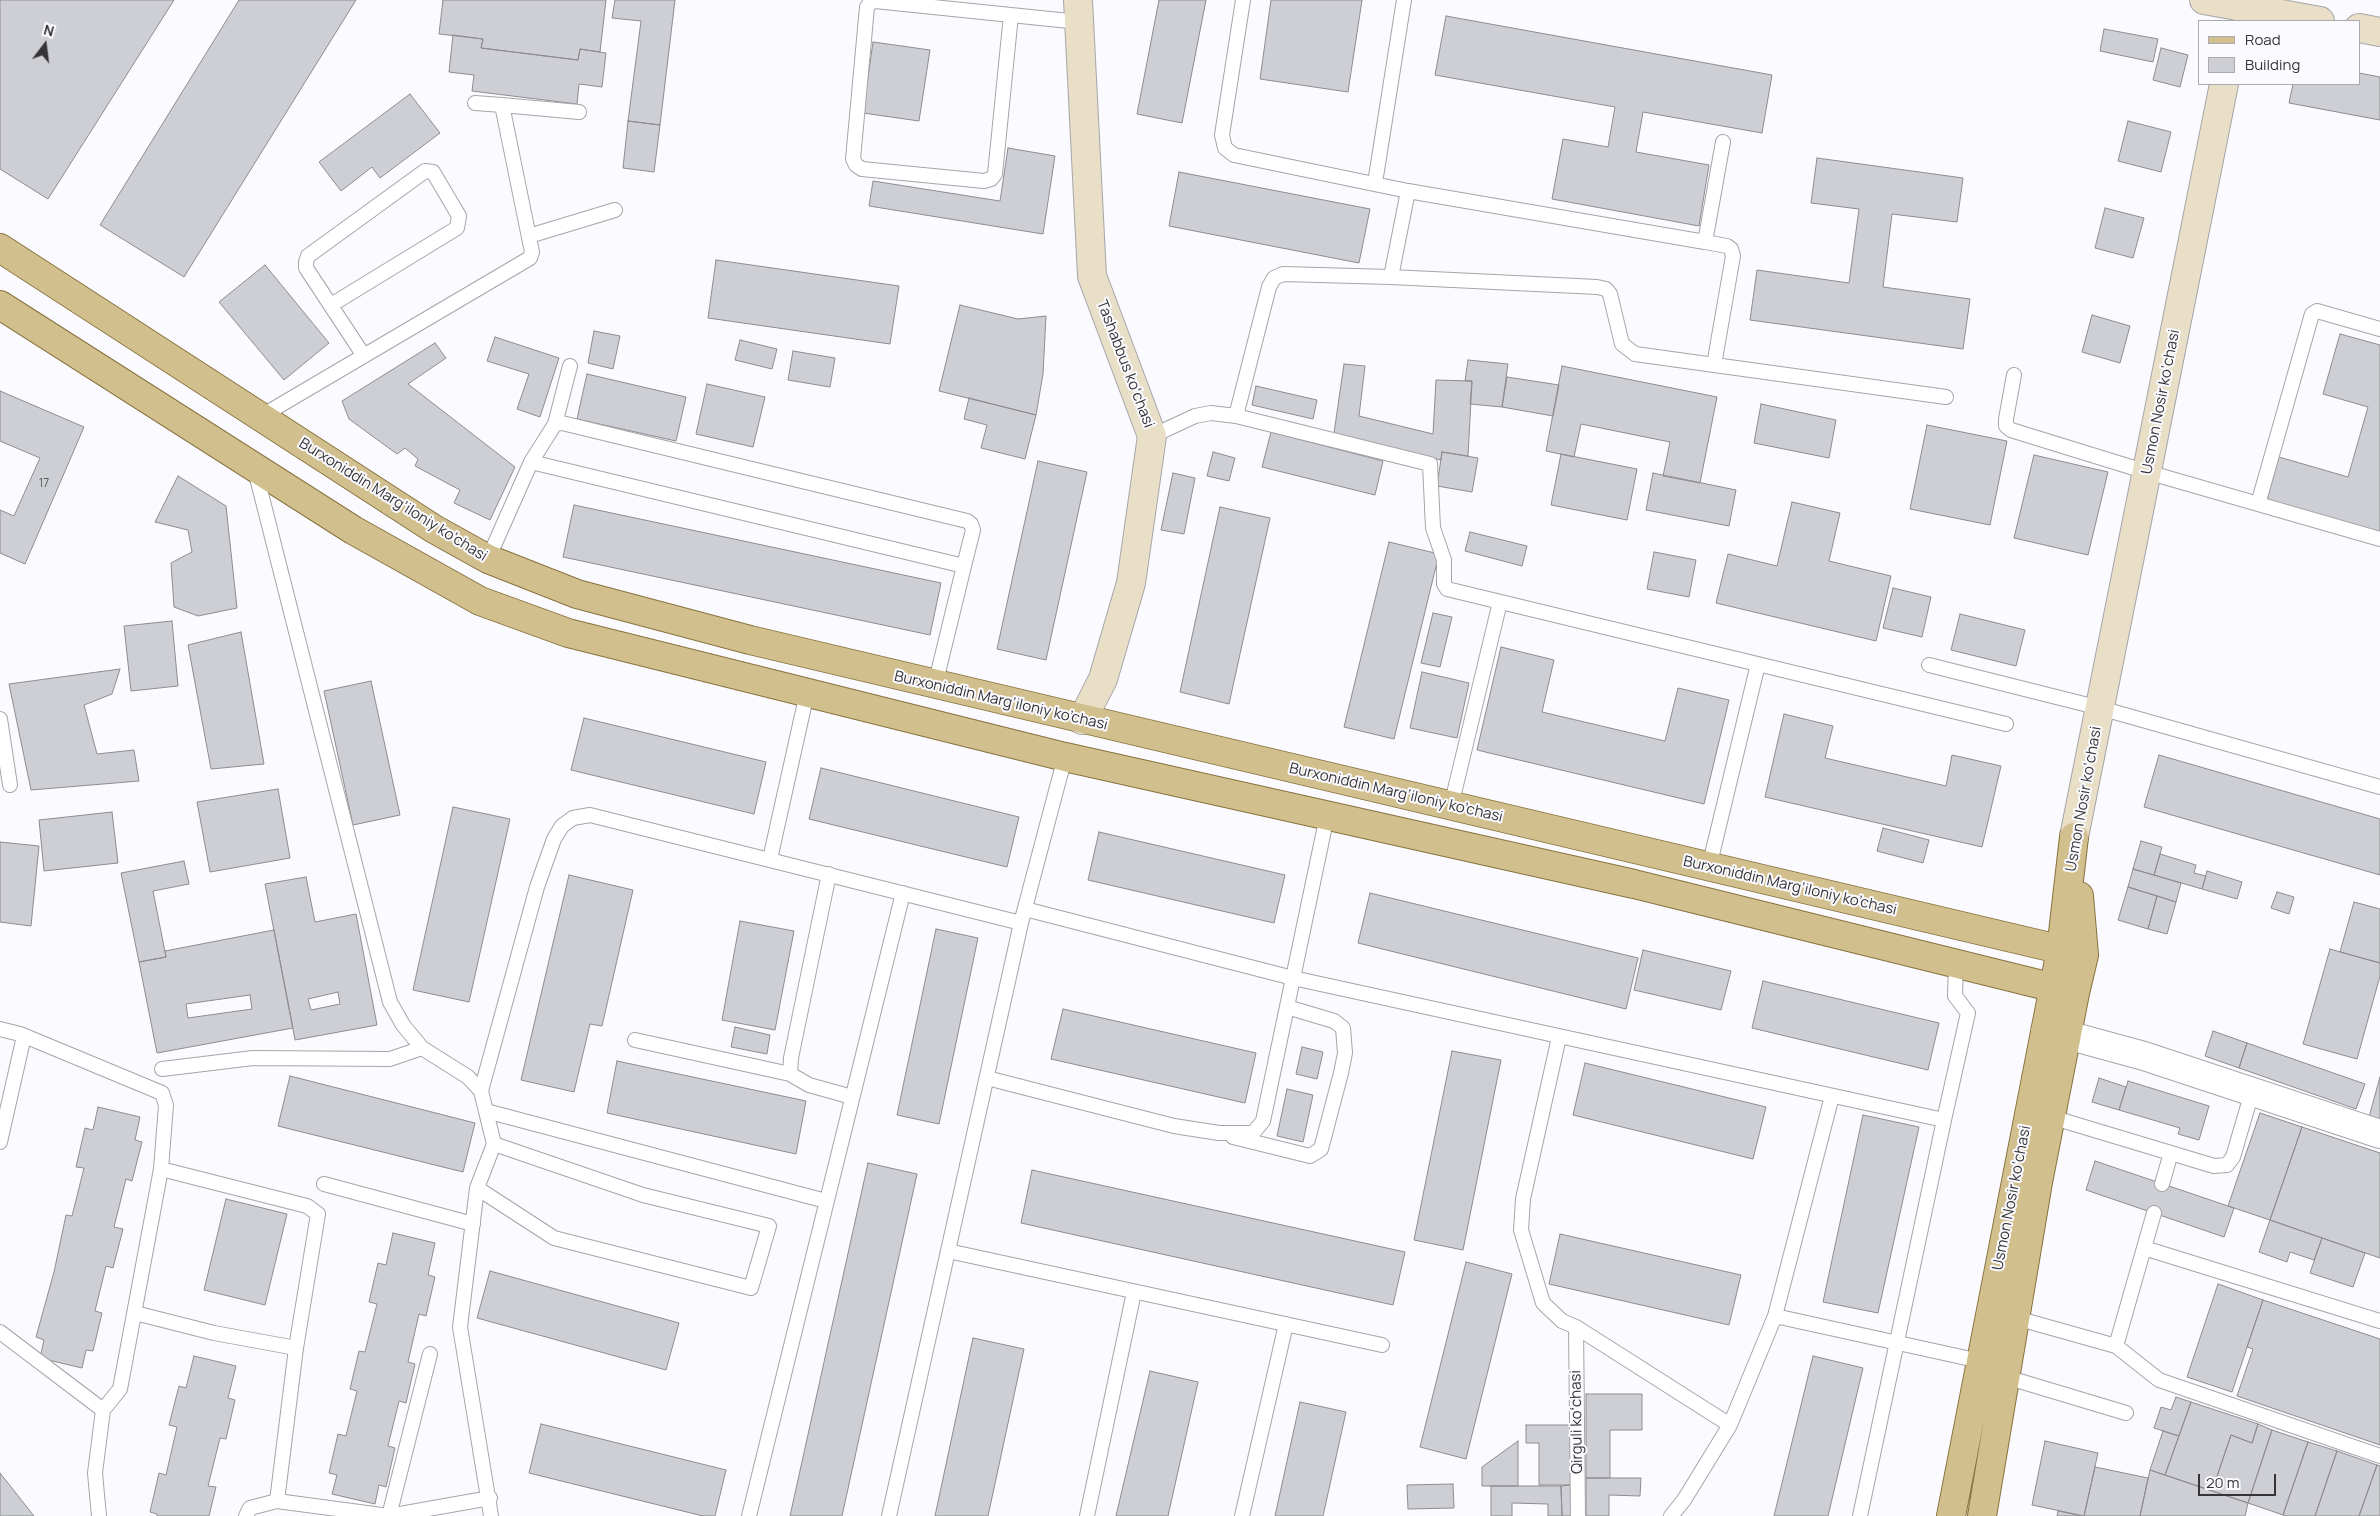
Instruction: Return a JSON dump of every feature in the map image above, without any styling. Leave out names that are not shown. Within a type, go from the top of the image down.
[{"type":"main road","points":[[2204,0],[2239,9],[2313,20]]},
{"type":"main road","name":"Tashabbus koʻchasi","points":[[1078,11],[1092,276],[1152,436],[1131,583],[1103,678],[1082,720]]},
{"type":"main road","points":[[2360,28],[2380,32]]},
{"type":"main road","name":"Usmon Nosir ko‘chasi","points":[[1951,1516],[1980,1361],[2072,952],[2074,837],[2224,85]]},
{"type":"main road","name":"Burxoniddin Marg’iloniy ko’chasi","points":[[0,248],[379,495],[488,560],[577,594],[750,640],[935,685],[2072,952]]},
{"type":"main road","points":[[0,305],[353,530],[480,601],[568,633],[1065,757],[1624,882],[2064,990]]},
{"type":"main road","points":[[1065,757],[1082,720]]},
{"type":"main road","name":"Usmon Nosir ko‘chasi","points":[[1982,1516],[2051,1117],[2055,1034]]},
{"type":"street","points":[[2055,1034],[2144,1056],[2380,1134]]},
{"type":"lane","points":[[1243,0],[1222,134],[1225,148],[1234,155],[1408,191],[1727,246],[1732,249],[1734,256],[1714,365]]},
{"type":"lane","points":[[1374,184],[1404,0]]},
{"type":"lane","points":[[1011,15],[995,174],[991,179],[984,181],[862,169],[856,165],[852,159],[867,7],[870,3],[876,1],[1011,15],[1078,11]]},
{"type":"lane","points":[[475,103],[579,112]]},
{"type":"lane","points":[[260,418],[530,258],[532,252],[502,105]]},
{"type":"lane","points":[[1705,242],[1723,142]]},
{"type":"lane","points":[[331,305],[457,228],[459,216],[433,172],[424,171],[308,256],[306,268],[364,356]]},
{"type":"lane","points":[[1391,277],[1408,191]]},
{"type":"lane","points":[[529,236],[615,210]]},
{"type":"lane","points":[[1236,416],[1269,287],[1274,278],[1283,274],[1597,287],[1606,289],[1610,294],[1622,344],[1626,349],[1635,354],[1946,397]]},
{"type":"lane","points":[[2258,504],[2312,314],[2317,311],[2380,329]]},
{"type":"lane","points":[[488,560],[531,462],[554,424],[570,366]]},
{"type":"lane","points":[[2014,375],[2006,419],[2006,426],[2011,430],[2147,472],[2380,538]]},
{"type":"lane","points":[[1152,436],[1195,416],[1211,413],[1236,416],[1430,464],[1433,528],[1444,560],[1444,584],[1447,589],[2006,724]]},
{"type":"lane","points":[[554,424],[562,423],[967,521],[971,524],[972,530],[935,685]]},
{"type":"lane","points":[[531,462],[964,566]]},
{"type":"lane","points":[[254,466],[390,1002],[403,1024],[422,1048],[468,1077],[481,1091],[494,1144],[477,1188],[460,1327],[490,1498],[491,1516]]},
{"type":"lane","points":[[1451,806],[1500,602]]},
{"type":"lane","points":[[1709,867],[1758,664]]},
{"type":"lane","points":[[1929,666],[2100,708],[2380,786]]},
{"type":"lane","points":[[770,859],[807,693]]},
{"type":"lane","points":[[0,719],[10,785]]},
{"type":"lane","points":[[889,1516],[1021,923],[1065,757]]},
{"type":"lane","points":[[481,1091],[537,887],[554,839],[562,826],[573,818],[590,815],[1021,923]]},
{"type":"lane","points":[[1218,1133],[1253,1133],[1263,1121],[1328,816]]},
{"type":"lane","points":[[790,1074],[791,1058],[829,874]]},
{"type":"lane","points":[[749,1516],[903,892]]},
{"type":"lane","points":[[1025,909],[1293,978],[1944,1120]]},
{"type":"lane","points":[[1860,1516],[1968,1013],[1955,996],[1956,962]]},
{"type":"lane","points":[[986,1078],[1174,1126],[1218,1133],[1310,1156],[1321,1149],[1341,1073],[1345,1053],[1343,1028],[1334,1022],[1287,1007]]},
{"type":"lane","points":[[0,1029],[24,1036],[162,1093],[166,1104],[161,1169],[120,1389],[103,1410],[95,1473],[99,1516]]},
{"type":"lane","points":[[0,1142],[24,1036]]},
{"type":"lane","points":[[1559,1037],[1523,1199],[1521,1230],[1542,1302],[1562,1321],[1576,1327],[1730,1425]]},
{"type":"lane","points":[[635,1040],[790,1074],[809,1085],[852,1096]]},
{"type":"lane","points":[[162,1070],[253,1058],[390,1059],[422,1048]]},
{"type":"lane","points":[[2051,1117],[2214,1166],[2227,1164],[2233,1157],[2252,1092]]},
{"type":"lane","points":[[1671,1516],[1684,1500],[1730,1425],[1775,1316],[1832,1096]]},
{"type":"lane","points":[[486,1111],[826,1201]]},
{"type":"lane","points":[[477,1188],[554,1238],[751,1288],[770,1226],[643,1195],[494,1144]]},
{"type":"lane","points":[[2162,1184],[2171,1153]]},
{"type":"lane","points":[[161,1169],[307,1206],[318,1214],[296,1348],[277,1501]]},
{"type":"lane","points":[[324,1184],[473,1224]]},
{"type":"lane","points":[[2116,1346],[2154,1214]]},
{"type":"lane","points":[[2144,1248],[2380,1321]]},
{"type":"lane","points":[[948,1251],[1382,1344]]},
{"type":"lane","points":[[1087,1516],[1134,1292]]},
{"type":"lane","points":[[135,1313],[214,1333],[296,1348]]},
{"type":"lane","points":[[1775,1316],[1980,1361]]},
{"type":"lane","points":[[2016,1318],[2116,1346],[2159,1380],[2380,1456]]},
{"type":"lane","points":[[1242,1516],[1286,1324]]},
{"type":"lane","name":"Qirguli koʻchasi","points":[[1576,1327],[1578,1516]]},
{"type":"lane","points":[[0,1332],[103,1410]]},
{"type":"lane","points":[[389,1516],[430,1354]]},
{"type":"lane","points":[[2006,1377],[2126,1413]]},
{"type":"lane","points":[[246,1516],[250,1508],[277,1501],[389,1516],[490,1498]]},
{"type":"building","points":[[0,0],[174,0],[48,199],[0,169]]},
{"type":"building","points":[[239,0],[356,0],[184,277],[100,225]]},
{"type":"building","points":[[443,0],[606,0],[600,52],[580,49],[578,60],[481,48],[483,39],[439,34]]},
{"type":"building","points":[[615,0],[675,0],[660,125],[628,121],[641,21],[612,18]]},
{"type":"building","points":[[1159,0],[1206,0],[1182,123],[1137,114]]},
{"type":"building","points":[[1271,0],[1362,0],[1348,92],[1260,79]]},
{"type":"building","points":[[1446,16],[1772,75],[1762,133],[1643,112],[1636,152],[1709,165],[1699,226],[1552,199],[1563,139],[1608,147],[1615,107],[1435,75]]},
{"type":"building","points":[[2104,29],[2158,39],[2153,62],[2100,51]]},
{"type":"building","points":[[453,35],[483,39],[481,48],[578,60],[580,49],[606,53],[602,87],[579,84],[577,104],[472,91],[474,75],[449,72]]},
{"type":"building","points":[[873,42],[930,50],[919,121],[863,113]]},
{"type":"building","points":[[2161,48],[2188,55],[2180,87],[2153,80]]},
{"type":"building","points":[[2360,73],[2380,77],[2380,120],[2289,103],[2293,85],[2360,85]]},
{"type":"building","points":[[410,94],[440,133],[380,178],[372,167],[341,191],[319,162]]},
{"type":"building","points":[[628,121],[660,125],[654,172],[623,168]]},
{"type":"building","points":[[2128,121],[2171,132],[2161,172],[2118,161]]},
{"type":"building","points":[[1008,148],[1055,156],[1043,234],[869,206],[873,181],[1000,201]]},
{"type":"building","points":[[1817,158],[1963,178],[1957,222],[1892,214],[1883,287],[1970,299],[1963,349],[1750,320],[1757,270],[1849,283],[1859,209],[1811,203]]},
{"type":"building","points":[[1179,172],[1370,209],[1359,263],[1169,226]]},
{"type":"building","points":[[2105,208],[2144,218],[2133,258],[2095,248]]},
{"type":"building","points":[[716,260],[899,286],[890,344],[708,318]]},
{"type":"building","points":[[265,265],[329,343],[284,380],[219,302]]},
{"type":"building","points":[[960,305],[1018,319],[1046,316],[1043,374],[1036,415],[939,391]]},
{"type":"building","points":[[2092,315],[2130,326],[2120,363],[2082,352]]},
{"type":"building","points":[[594,331],[620,336],[613,369],[588,363]]},
{"type":"building","points":[[2340,334],[2380,345],[2380,532],[2267,500],[2279,457],[2348,477],[2368,407],[2323,394]]},
{"type":"building","points":[[495,337],[559,358],[540,417],[517,409],[529,374],[487,361]]},
{"type":"building","points":[[740,340],[777,349],[772,369],[735,360]]},
{"type":"building","points":[[435,343],[446,358],[408,384],[515,467],[490,520],[454,503],[460,490],[415,466],[418,459],[405,448],[397,454],[349,419],[342,401]]},
{"type":"building","points":[[793,351],[835,358],[830,387],[788,380]]},
{"type":"building","points":[[1468,360],[1508,364],[1502,407],[1470,404],[1472,381],[1465,381]]},
{"type":"building","points":[[1344,364],[1365,366],[1359,416],[1433,434],[1436,380],[1472,381],[1468,456],[1442,452],[1441,460],[1334,433]]},
{"type":"building","points":[[1562,366],[1717,397],[1700,483],[1663,476],[1670,442],[1581,424],[1574,457],[1546,451]]},
{"type":"building","points":[[587,374],[686,397],[676,441],[577,419]]},
{"type":"building","points":[[1507,377],[1559,385],[1553,416],[1502,407]]},
{"type":"building","points":[[707,384],[765,397],[753,447],[696,434]]},
{"type":"building","points":[[1256,386],[1317,400],[1313,419],[1252,405]]},
{"type":"building","points":[[0,391],[84,427],[25,564],[0,553],[0,510],[14,516],[40,458],[0,441]]},
{"type":"building","points":[[969,398],[1036,415],[1025,459],[981,448],[987,425],[964,419]]},
{"type":"building","points":[[1761,404],[1836,420],[1829,458],[1754,443]]},
{"type":"building","points":[[1927,425],[2007,441],[1990,525],[1910,509]]},
{"type":"building","points":[[1271,432],[1383,461],[1375,495],[1262,467]]},
{"type":"building","points":[[1213,452],[1235,458],[1229,481],[1207,476]]},
{"type":"building","points":[[1442,452],[1478,458],[1472,492],[1437,486]]},
{"type":"building","points":[[1561,454],[1637,469],[1627,520],[1551,505]]},
{"type":"building","points":[[2034,455],[2108,472],[2088,555],[2014,538]]},
{"type":"building","points":[[1038,461],[1087,472],[1046,660],[997,649]]},
{"type":"building","points":[[1173,473],[1195,478],[1184,534],[1161,530]]},
{"type":"building","points":[[1653,473],[1736,490],[1729,526],[1646,510]]},
{"type":"building","points":[[178,476],[226,506],[237,608],[198,616],[174,607],[171,563],[192,552],[188,530],[155,522]]},
{"type":"building","points":[[1792,502],[1840,513],[1829,561],[1891,576],[1876,641],[1716,603],[1728,554],[1777,566]]},
{"type":"building","points":[[574,505],[941,583],[930,635],[563,557]]},
{"type":"building","points":[[1220,507],[1270,518],[1229,704],[1180,692]]},
{"type":"building","points":[[1470,532],[1527,546],[1522,566],[1465,551]]},
{"type":"building","points":[[1389,542],[1439,554],[1394,739],[1344,727]]},
{"type":"building","points":[[1654,552],[1696,560],[1689,597],[1647,589]]},
{"type":"building","points":[[1893,588],[1931,597],[1922,637],[1883,628]]},
{"type":"building","points":[[1433,613],[1452,617],[1440,667],[1421,663]]},
{"type":"building","points":[[1960,614],[2025,630],[2016,666],[1951,650]]},
{"type":"building","points":[[172,621],[178,686],[131,691],[124,626]]},
{"type":"building","points":[[241,632],[264,764],[211,769],[188,645]]},
{"type":"building","points":[[1501,647],[1554,660],[1542,712],[1665,741],[1678,688],[1729,700],[1704,804],[1477,750]]},
{"type":"building","points":[[120,669],[112,694],[84,705],[97,754],[134,750],[139,781],[31,790],[9,684]]},
{"type":"building","points":[[1422,672],[1469,683],[1457,738],[1410,728]]},
{"type":"building","points":[[371,681],[400,815],[353,825],[324,691]]},
{"type":"building","points":[[1784,714],[1833,726],[1825,758],[1946,786],[1952,755],[2001,766],[1982,847],[1765,797]]},
{"type":"building","points":[[584,718],[766,762],[754,814],[571,770]]},
{"type":"building","points":[[2159,755],[2380,819],[2380,875],[2144,807]]},
{"type":"building","points":[[821,768],[1019,817],[1007,867],[809,819]]},
{"type":"building","points":[[278,789],[290,858],[210,872],[197,802]]},
{"type":"building","points":[[453,807],[510,819],[469,1002],[413,990]]},
{"type":"building","points":[[112,812],[118,863],[44,871],[39,820]]},
{"type":"building","points":[[1883,828],[1929,840],[1923,863],[1877,851]]},
{"type":"building","points":[[1099,832],[1285,875],[1274,923],[1088,880]]},
{"type":"building","points":[[2141,841],[2162,847],[2154,875],[2133,869]]},
{"type":"building","points":[[0,842],[39,846],[31,926],[0,922]]},
{"type":"building","points":[[2160,854],[2196,865],[2194,873],[2206,876],[2202,889],[2154,875]]},
{"type":"building","points":[[184,861],[189,884],[153,891],[166,957],[139,962],[121,873]]},
{"type":"building","points":[[2133,869],[2181,883],[2176,902],[2128,887]]},
{"type":"building","points":[[2207,871],[2242,882],[2237,899],[2202,889]]},
{"type":"building","points":[[569,875],[633,890],[602,1026],[590,1024],[574,1092],[521,1080]]},
{"type":"building","points":[[306,877],[315,922],[356,914],[377,1025],[295,1040],[265,884]],"holes":[[[338,992],[340,1004],[311,1010],[308,999]]]},
{"type":"building","points":[[2128,887],[2157,896],[2148,929],[2118,920]]},
{"type":"building","points":[[2277,892],[2294,897],[2289,914],[2271,908]]},
{"type":"building","points":[[1370,893],[1638,958],[1626,1009],[1358,943]]},
{"type":"building","points":[[2157,896],[2176,902],[2167,934],[2148,929]]},
{"type":"building","points":[[2354,902],[2380,909],[2380,963],[2340,952]]},
{"type":"building","points":[[740,921],[794,931],[775,1030],[722,1020]]},
{"type":"building","points":[[936,929],[978,938],[939,1124],[897,1115]]},
{"type":"building","points":[[274,930],[293,1028],[157,1053],[139,962],[166,957],[165,951]],"holes":[[[250,995],[252,1009],[188,1018],[186,1004]]]},
{"type":"building","points":[[2330,949],[2380,963],[2380,976],[2357,1059],[2303,1044]]},
{"type":"building","points":[[1643,950],[1731,971],[1721,1010],[1634,990]]},
{"type":"building","points":[[1763,981],[1939,1023],[1928,1070],[1752,1028]]},
{"type":"building","points":[[1063,1009],[1256,1053],[1245,1103],[1051,1059]]},
{"type":"building","points":[[735,1027],[770,1035],[767,1054],[731,1047]]},
{"type":"building","points":[[2213,1031],[2247,1043],[2239,1068],[2205,1056]]},
{"type":"building","points":[[2247,1043],[2365,1084],[2356,1109],[2239,1068]]},
{"type":"building","points":[[1302,1047],[1323,1052],[1317,1079],[1296,1074]]},
{"type":"building","points":[[1452,1051],[1501,1060],[1463,1250],[1414,1240]]},
{"type":"building","points":[[617,1061],[806,1101],[796,1154],[607,1113]]},
{"type":"building","points":[[1585,1063],[1766,1107],[1753,1159],[1573,1115]]},
{"type":"building","points":[[290,1076],[475,1123],[463,1172],[278,1126]]},
{"type":"building","points":[[2380,1077],[2380,1120],[2369,1117]]},
{"type":"building","points":[[2099,1078],[2126,1087],[2119,1110],[2092,1102]]},
{"type":"building","points":[[2128,1081],[2209,1106],[2199,1140],[2178,1134],[2180,1128],[2119,1110]]},
{"type":"building","points":[[1287,1089],[1313,1095],[1303,1142],[1277,1136]]},
{"type":"building","points":[[98,1107],[140,1117],[135,1140],[142,1142],[132,1181],[126,1179],[114,1227],[123,1229],[113,1268],[106,1266],[95,1311],[102,1313],[93,1351],[86,1350],[82,1368],[40,1358],[44,1340],[36,1337],[54,1272],[66,1215],[72,1216],[84,1168],[76,1167],[85,1128],[93,1130]]},
{"type":"building","points":[[2260,1113],[2302,1127],[2270,1220],[2228,1206]]},
{"type":"building","points":[[1863,1115],[1919,1127],[1878,1313],[1823,1302]]},
{"type":"building","points":[[2302,1127],[2380,1153],[2380,1258],[2270,1220]]},
{"type":"building","points":[[2095,1161],[2234,1208],[2224,1237],[2086,1190]]},
{"type":"building","points":[[868,1163],[917,1174],[842,1516],[790,1516]]},
{"type":"building","points":[[1032,1170],[1405,1252],[1393,1305],[1021,1223]]},
{"type":"building","points":[[226,1199],[287,1214],[265,1305],[204,1290]]},
{"type":"building","points":[[2270,1220],[2322,1238],[2314,1260],[2290,1252],[2287,1262],[2259,1252]]},
{"type":"building","points":[[393,1233],[435,1243],[428,1275],[435,1277],[426,1316],[419,1314],[408,1362],[415,1364],[406,1403],[399,1401],[388,1446],[395,1448],[386,1487],[379,1485],[375,1504],[332,1494],[337,1475],[329,1473],[338,1434],[346,1436],[357,1391],[350,1389],[359,1351],[365,1352],[377,1304],[369,1302],[378,1263],[386,1265]]},
{"type":"building","points":[[1560,1234],[1741,1275],[1729,1325],[1549,1284]]},
{"type":"building","points":[[2322,1238],[2365,1253],[2353,1287],[2310,1273]]},
{"type":"building","points":[[1466,1262],[1512,1274],[1466,1459],[1420,1447]]},
{"type":"building","points":[[490,1271],[679,1323],[666,1370],[477,1318]]},
{"type":"building","points":[[2218,1284],[2263,1300],[2232,1392],[2187,1377]]},
{"type":"building","points":[[2263,1300],[2380,1339],[2380,1445],[2237,1396],[2253,1349],[2247,1347]]},
{"type":"building","points":[[973,1338],[1024,1349],[988,1516],[935,1516]]},
{"type":"building","points":[[194,1356],[236,1366],[228,1398],[235,1400],[226,1439],[220,1438],[208,1486],[216,1487],[209,1516],[157,1516],[157,1514],[150,1512],[159,1473],[166,1475],[177,1427],[169,1425],[179,1386],[186,1388]]},
{"type":"building","points":[[1813,1356],[1863,1368],[1828,1516],[1774,1516]]},
{"type":"building","points":[[1150,1371],[1198,1382],[1168,1516],[1116,1516]]},
{"type":"building","points":[[1586,1394],[1642,1394],[1642,1430],[1610,1430],[1610,1478],[1586,1478]]},
{"type":"building","points":[[2176,1397],[2191,1402],[2179,1436],[2154,1428],[2161,1407],[2171,1410]]},
{"type":"building","points":[[1300,1402],[1346,1412],[1323,1516],[1275,1516]]},
{"type":"building","points":[[2191,1402],[2258,1424],[2252,1443],[2231,1435],[2212,1491],[2165,1475]]},
{"type":"building","points":[[541,1424],[726,1470],[715,1516],[703,1516],[529,1473]]},
{"type":"building","points":[[2258,1424],[2272,1430],[2248,1503],[2212,1491],[2231,1435],[2252,1443]]},
{"type":"building","points":[[1526,1425],[1570,1425],[1571,1485],[1539,1485],[1539,1443],[1526,1443]]},
{"type":"building","points":[[2272,1430],[2308,1442],[2283,1515],[2248,1503]]},
{"type":"building","points":[[2163,1431],[2179,1436],[2165,1475],[2150,1470]]},
{"type":"building","points":[[1518,1441],[1518,1486],[1482,1486],[1482,1467]]},
{"type":"building","points":[[2045,1441],[2098,1453],[2084,1516],[2032,1505]]},
{"type":"building","points":[[2308,1442],[2337,1451],[2315,1516],[2283,1515]]},
{"type":"building","points":[[2337,1451],[2377,1465],[2359,1516],[2315,1516]]},
{"type":"building","points":[[2377,1465],[2380,1466],[2380,1516],[2359,1516]]},
{"type":"building","points":[[2095,1467],[2148,1478],[2140,1516],[2084,1516]]},
{"type":"building","points":[[2150,1470],[2248,1503],[2245,1516],[2140,1516]]},
{"type":"building","points":[[0,1473],[34,1516],[0,1516]]},
{"type":"building","points":[[1586,1478],[1641,1478],[1640,1496],[1609,1495],[1609,1516],[1586,1516]]},
{"type":"building","points":[[1453,1484],[1454,1508],[1408,1509],[1407,1485]]},
{"type":"building","points":[[1571,1485],[1571,1516],[1562,1516],[1561,1486]]},
{"type":"building","points":[[1491,1486],[1561,1486],[1562,1516],[1548,1516],[1548,1504],[1512,1503],[1512,1516],[1491,1516]]},
{"type":"building","points":[[2058,1511],[2082,1516],[2057,1516]]}]
